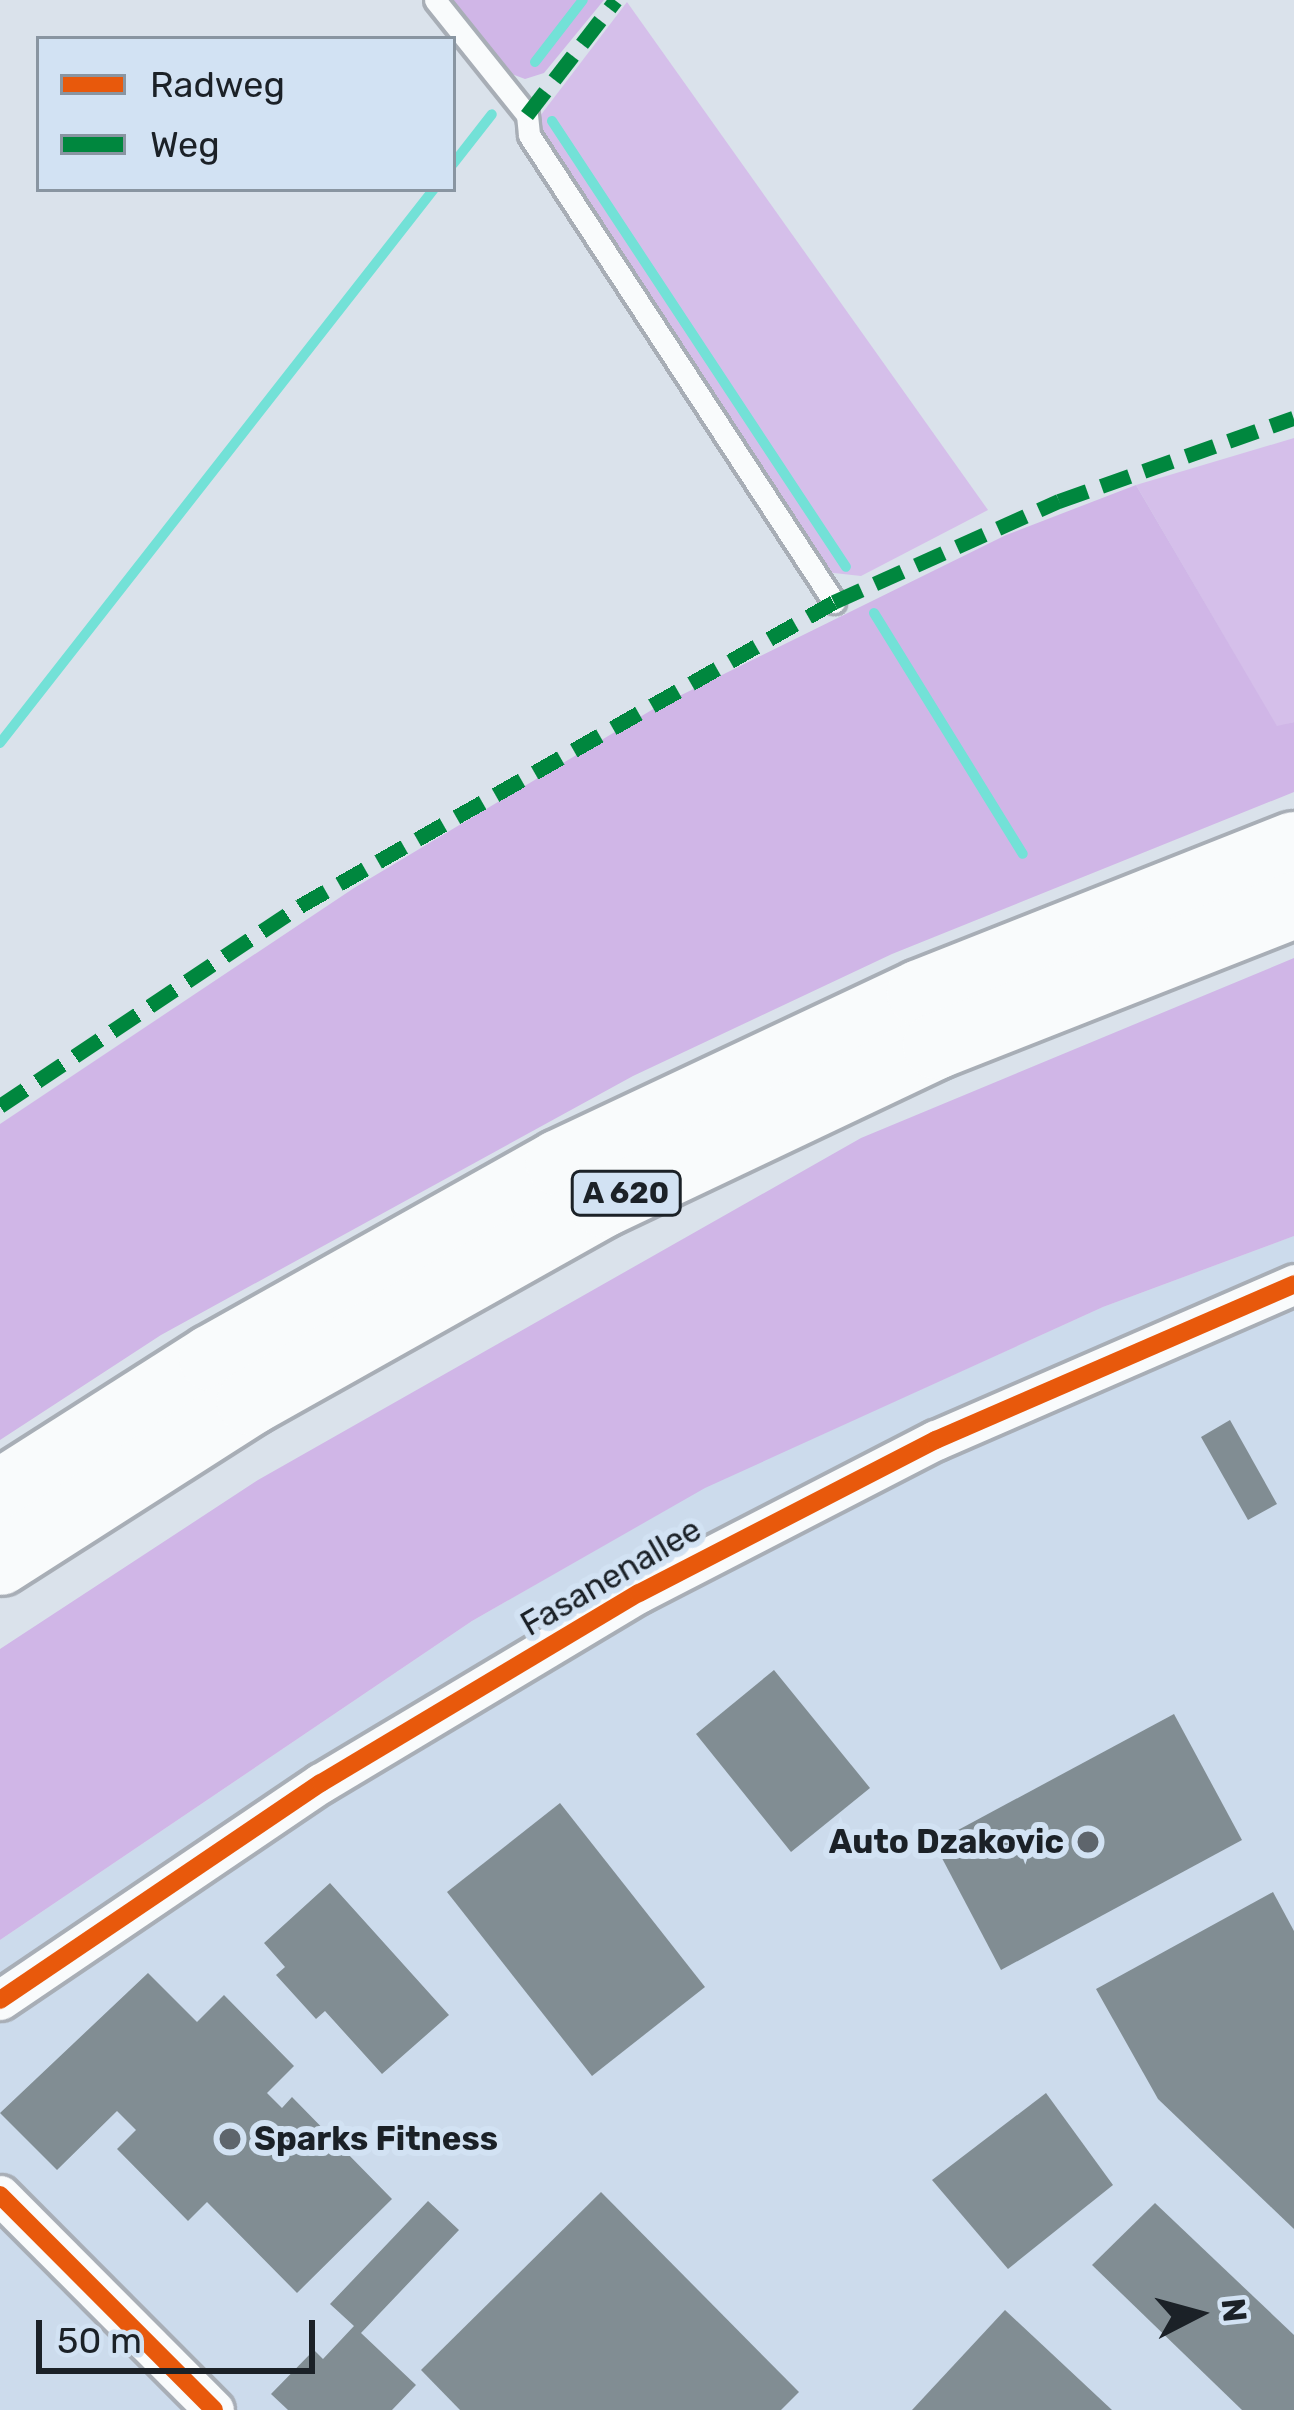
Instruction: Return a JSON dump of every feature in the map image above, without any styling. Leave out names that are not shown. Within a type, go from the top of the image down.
[{"type":"highway","name":"A 620","points":[[0,1493],[212,1358],[560,1163],[920,993],[1294,845]]},
{"type":"highway","name":"A 620","points":[[0,1562],[250,1402],[602,1204],[936,1046],[1294,905]]},
{"type":"street","name":"Fasanenallee","points":[[0,2000],[303,1795],[639,1593],[936,1440],[1294,1284]]},
{"type":"street","points":[[0,2195],[214,2410]]},
{"type":"lane","points":[[435,0],[527,115],[529,135],[834,602]]},
{"type":"shaded area","points":[[450,0],[604,0],[544,73],[525,79],[509,73]]},
{"type":"shaded area","points":[[627,2],[988,510],[861,576],[825,572],[539,134],[540,116]]},
{"type":"shaded area","points":[[1294,438],[1294,722],[1277,727],[1136,485]]},
{"type":"shaded area","points":[[1136,485],[1277,726],[1294,722],[1294,792],[892,954],[633,1076],[161,1335],[0,1440],[0,1124],[354,888],[655,708],[1006,535]]},
{"type":"shaded area","points":[[1294,958],[1294,1236],[1103,1307],[705,1488],[472,1621],[0,1940],[0,1649],[258,1480],[861,1138]]},
{"type":"shaded area","points":[[1294,1236],[1294,2410],[0,2410],[0,1940],[472,1621],[705,1487],[1103,1307]]},
{"type":"building","points":[[1230,1420],[1277,1504],[1248,1520],[1201,1437]]},
{"type":"building","points":[[774,1670],[870,1788],[791,1852],[696,1734]]},
{"type":"building","name":"Auto Dzakovic","points":[[1174,1714],[1242,1840],[1001,1970],[934,1843]]},
{"type":"building","points":[[560,1803],[705,1987],[592,2076],[447,1892]]},
{"type":"building","points":[[330,1883],[449,2015],[382,2074],[325,2011],[316,2019],[276,1975],[285,1967],[264,1943]]},
{"type":"building","points":[[1273,1892],[1294,1931],[1294,2229],[1158,2099],[1096,1989]]},
{"type":"building","name":"Sparks Fitness","points":[[148,1973],[197,2022],[224,1995],[294,2066],[267,2093],[282,2108],[292,2097],[392,2199],[297,2293],[207,2202],[188,2221],[117,2149],[136,2130],[117,2111],[57,2170],[0,2113]]},
{"type":"building","points":[[1046,2093],[1113,2185],[1008,2269],[932,2180]]},
{"type":"building","points":[[601,2192],[799,2392],[781,2410],[460,2410],[421,2370]]},
{"type":"building","points":[[428,2201],[459,2230],[361,2333],[416,2385],[392,2410],[288,2410],[271,2394],[314,2350],[323,2359],[354,2326],[330,2304]]},
{"type":"building","points":[[1155,2203],[1294,2335],[1294,2410],[1242,2410],[1092,2265]]},
{"type":"building","points":[[1005,2310],[1112,2410],[912,2410]]},
{"type":"waterway","points":[[535,62],[583,0]]},
{"type":"waterway","points":[[456,160],[492,114]]},
{"type":"waterway","points":[[552,121],[846,567]]},
{"type":"waterway","points":[[0,743],[432,192]]},
{"type":"waterway","points":[[874,613],[1023,854]]},
{"type":"marked path","points":[[527,115],[616,0]]},
{"type":"marked path","points":[[0,1106],[300,906],[834,602],[1059,501],[1294,418]]},
{"type":"cycle path","points":[[0,2000],[321,1783],[639,1593],[936,1440],[1294,1284]]},
{"type":"cycle path","points":[[0,2195],[214,2410]]},
{"type":"place","name":"Auto Dzakovic","points":[[1088,1842]]},
{"type":"place","name":"Sparks Fitness","points":[[230,2139]]}]
